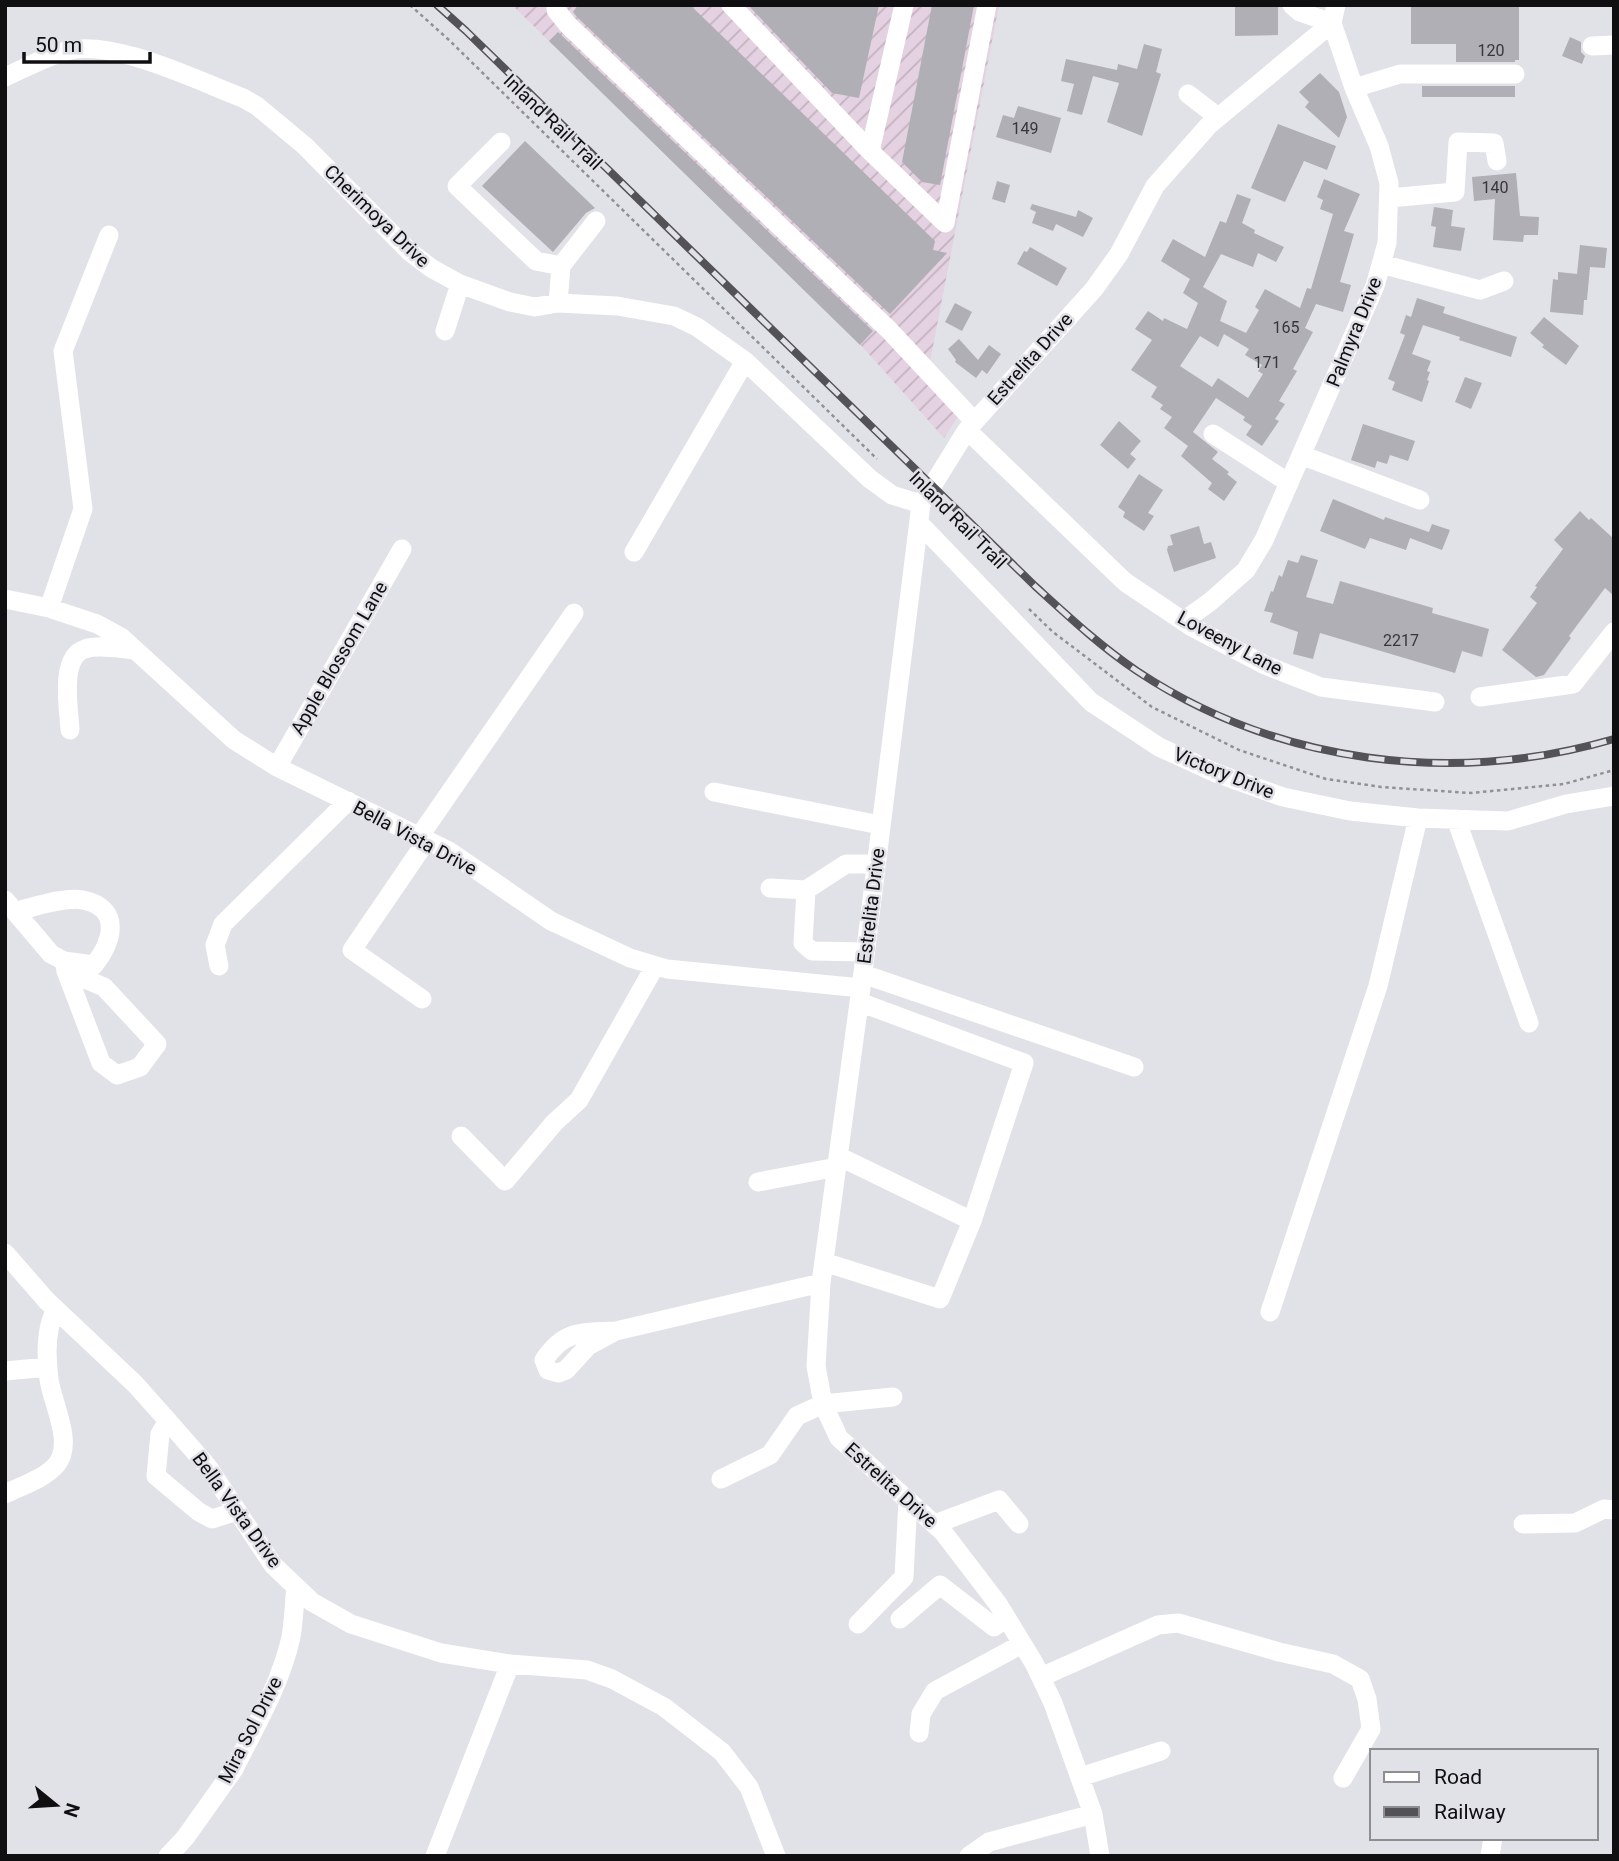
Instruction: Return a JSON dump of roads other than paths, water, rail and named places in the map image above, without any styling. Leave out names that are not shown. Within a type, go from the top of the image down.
[{"type":"street","name":"Loveeny Lane","points":[[556,5],[556,10],[568,25],[888,330],[970,426],[1125,582],[1184,621],[1265,665],[1321,687],[1435,702]]},
{"type":"street","points":[[731,5],[870,151],[945,223],[987,5]]},
{"type":"street","points":[[870,151],[904,5]]},
{"type":"street","points":[[1292,5],[1300,12],[1334,14]]},
{"type":"street","name":"Estrelita Drive","points":[[1100,1856],[1093,1814],[1053,1703],[1006,1618],[935,1524],[839,1438],[823,1404],[816,1366],[821,1283],[866,952],[921,504],[970,426],[1094,289],[1119,254],[1155,186],[1209,125],[1334,14]]},
{"type":"street","name":"Palmyra Drive","points":[[1184,621],[1246,570],[1264,540],[1375,286],[1387,243],[1389,183],[1379,146],[1354,89],[1334,14]]},
{"type":"street","points":[[1591,46],[1614,45]]},
{"type":"street","name":"Cherimoya Drive","points":[[5,77],[68,50],[102,50],[125,54],[243,98],[305,146],[410,252],[431,268],[460,284],[510,302],[535,307],[558,303],[617,306],[674,316],[713,336],[745,360],[870,480],[892,495],[921,504]]},
{"type":"street","points":[[1354,89],[1400,74],[1515,74]]},
{"type":"street","points":[[1188,94],[1218,117]]},
{"type":"street","points":[[501,142],[457,186],[536,261],[561,265]]},
{"type":"street","points":[[1389,198],[1455,192],[1458,142],[1494,143],[1497,161]]},
{"type":"street","points":[[558,303],[561,265],[596,221]]},
{"type":"street","points":[[48,608],[83,509],[62,351],[110,235]]},
{"type":"street","points":[[1381,264],[1480,290],[1504,281]]},
{"type":"street","points":[[445,331],[460,284]]},
{"type":"street","points":[[634,552],[745,360]]},
{"type":"street","points":[[1213,434],[1289,483]]},
{"type":"street","points":[[1301,455],[1420,500]]},
{"type":"street","name":"Victory Drive","points":[[920,524],[1091,702],[1159,747],[1216,773],[1283,797],[1350,811],[1418,818],[1508,821],[1566,804],[1614,796]]},
{"type":"street","name":"Apple Blossom Lane","points":[[276,767],[402,549]]},
{"type":"street","name":"Bella Vista Drive","points":[[5,599],[48,608],[97,624],[121,638],[234,740],[276,767],[449,851],[551,921],[630,958],[667,970],[861,988]]},
{"type":"street","points":[[422,999],[352,950],[423,838],[574,613]]},
{"type":"street","points":[[1480,697],[1573,684],[1614,632]]},
{"type":"street","points":[[70,730],[67,679],[74,658],[79,652],[92,648],[135,650]]},
{"type":"street","points":[[714,792],[880,825]]},
{"type":"street","points":[[219,966],[215,945],[223,925],[348,802]]},
{"type":"street","points":[[1270,1312],[1378,986],[1418,818]]},
{"type":"street","points":[[1456,819],[1529,1023]]},
{"type":"street","points":[[770,888],[806,890],[846,864],[876,864]]},
{"type":"street","points":[[806,890],[803,943],[812,951],[866,952]]},
{"type":"street","points":[[11,906],[83,899],[103,909],[111,923],[103,953],[94,965],[65,966]]},
{"type":"street","points":[[11,906],[51,954],[65,966],[104,987],[157,1044],[140,1067],[117,1075],[101,1063],[65,966]]},
{"type":"street","points":[[461,1136],[505,1181],[554,1123],[579,1100],[655,966]]},
{"type":"street","points":[[861,988],[1134,1067]]},
{"type":"street","points":[[824,1262],[940,1299],[972,1221],[1024,1063],[861,988]]},
{"type":"street","points":[[758,1182],[838,1162],[972,1221]]},
{"type":"street","name":"Bella Vista Drive","points":[[5,1253],[56,1309],[135,1384],[208,1466],[273,1565],[312,1602],[351,1624],[441,1653],[510,1664],[587,1670],[612,1679],[663,1707],[722,1752],[749,1787],[776,1856]]},
{"type":"street","points":[[615,1331],[821,1283]]},
{"type":"street","points":[[5,1494],[56,1466],[62,1455],[62,1430],[48,1367],[50,1321],[56,1309]]},
{"type":"street","points":[[5,1371],[48,1367]]},
{"type":"street","points":[[721,1479],[770,1455],[797,1416],[823,1404],[893,1397]]},
{"type":"street","points":[[168,1421],[160,1434],[156,1476],[199,1512],[212,1518],[237,1511]]},
{"type":"street","points":[[858,1624],[904,1577],[908,1500]]},
{"type":"street","points":[[935,1524],[999,1500],[1019,1524]]},
{"type":"street","points":[[1523,1524],[1575,1523],[1604,1509],[1614,1510]]},
{"type":"street","points":[[900,1619],[940,1585],[994,1627],[1006,1618]]},
{"type":"street","name":"Mira Sol Drive","points":[[168,1856],[186,1838],[234,1769],[259,1718],[276,1681],[291,1637],[296,1587]]},
{"type":"street","points":[[1041,1677],[1158,1625],[1178,1623],[1279,1652],[1333,1664],[1360,1679],[1367,1699],[1371,1729],[1343,1778]]},
{"type":"street","points":[[919,1733],[921,1714],[935,1691],[1022,1644]]},
{"type":"street","points":[[435,1856],[510,1664]]},
{"type":"street","points":[[1080,1777],[1161,1751]]},
{"type":"street","points":[[970,1856],[989,1842],[1093,1814]]},
{"type":"railway","points":[[437,5],[1035,586],[1097,641],[1137,671],[1191,703],[1248,727],[1307,746],[1368,758],[1429,763],[1491,761],[1553,753],[1614,739]]}]
